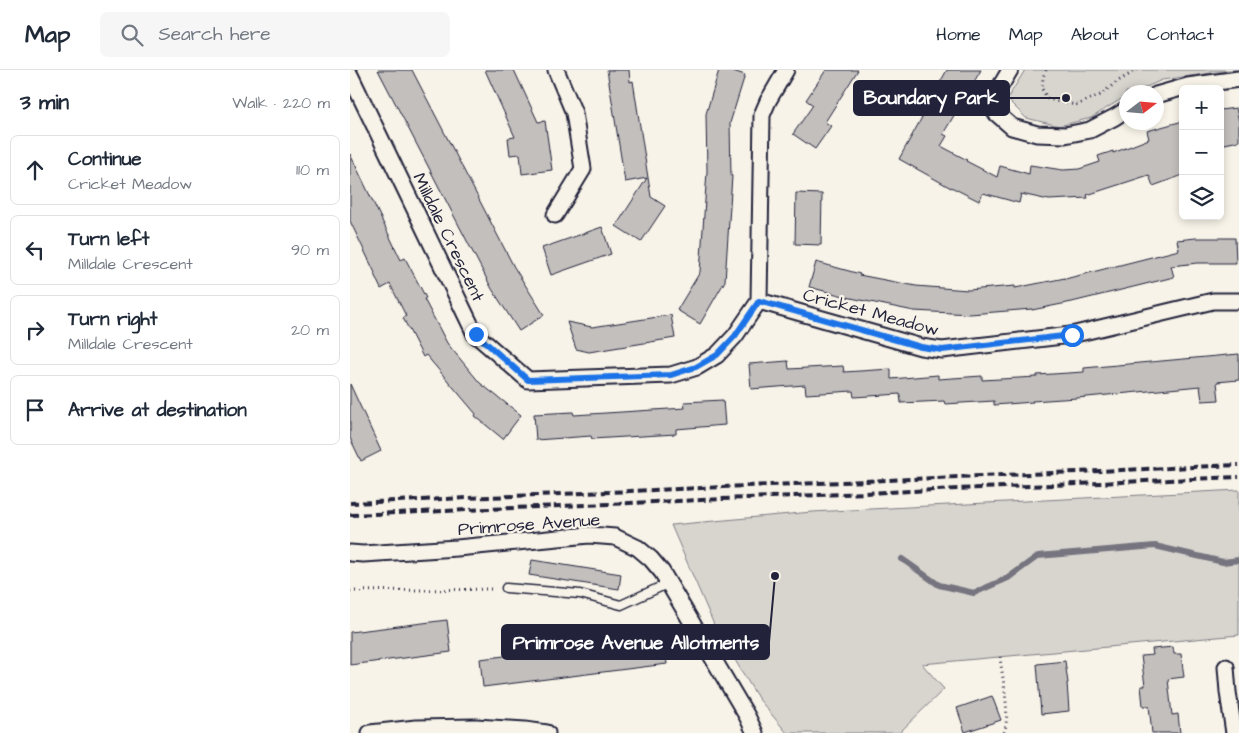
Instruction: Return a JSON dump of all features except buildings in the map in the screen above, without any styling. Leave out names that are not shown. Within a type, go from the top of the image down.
[{"type":"street","points":[[555,215],[583,169],[574,114],[556,70]]},
{"type":"street","points":[[759,301],[762,115],[786,70]]},
{"type":"street","points":[[1010,70],[994,97],[992,106],[996,113],[1012,127],[1037,134],[1065,135],[1090,130],[1119,114]]},
{"type":"street","name":"Milldale Crescent","points":[[350,75],[476,334],[528,380],[671,375],[696,367],[717,355],[735,336],[759,301]]},
{"type":"street","points":[[1164,93],[1188,86],[1239,80]]},
{"type":"street","name":"Cricket Meadow","points":[[759,301],[921,347],[942,350],[1072,335],[1213,301],[1239,301]]},
{"type":"street","name":"Primrose Avenue","points":[[350,553],[363,554],[457,548],[589,535],[615,537],[638,548],[662,572],[747,716],[755,733]]},
{"type":"street","points":[[1226,666],[1234,733]]},
{"type":"street","points":[[370,733],[416,728],[466,727],[548,733]]},
{"type":"lane","points":[[506,588],[580,594],[621,605],[668,583]]},
{"type":"path","points":[[1046,70],[1042,89],[1047,98],[1076,105],[1100,94],[1137,70]]},
{"type":"path","points":[[350,590],[506,588]]},
{"type":"path","points":[[1000,657],[1006,702],[1006,727],[1004,733]]},
{"type":"shaded area","points":[[1025,70],[1237,70],[1162,80],[1151,85],[1119,85],[1119,100],[1091,118],[1059,126],[1026,118],[1007,99]]},
{"type":"shaded area","points":[[1239,490],[1239,635],[922,664],[944,689],[899,733],[787,733],[758,698],[715,627],[671,525],[812,512]]},
{"type":"waterway","points":[[902,559],[939,585],[974,593],[1008,578],[1038,556],[1155,546],[1223,562],[1239,560]]},
{"type":"railway","points":[[350,503],[1239,465]]},
{"type":"railway","points":[[350,515],[1239,477]]},
{"type":"place","name":"Boundary Park","points":[[1066,98]]},
{"type":"place","name":"Primrose Avenue Allotments","points":[[775,576]]},
{"type":"route","points":[[476,334],[528,380],[671,375],[696,367],[717,355],[735,336],[759,301],[921,347],[942,350],[1072,335]]}]
